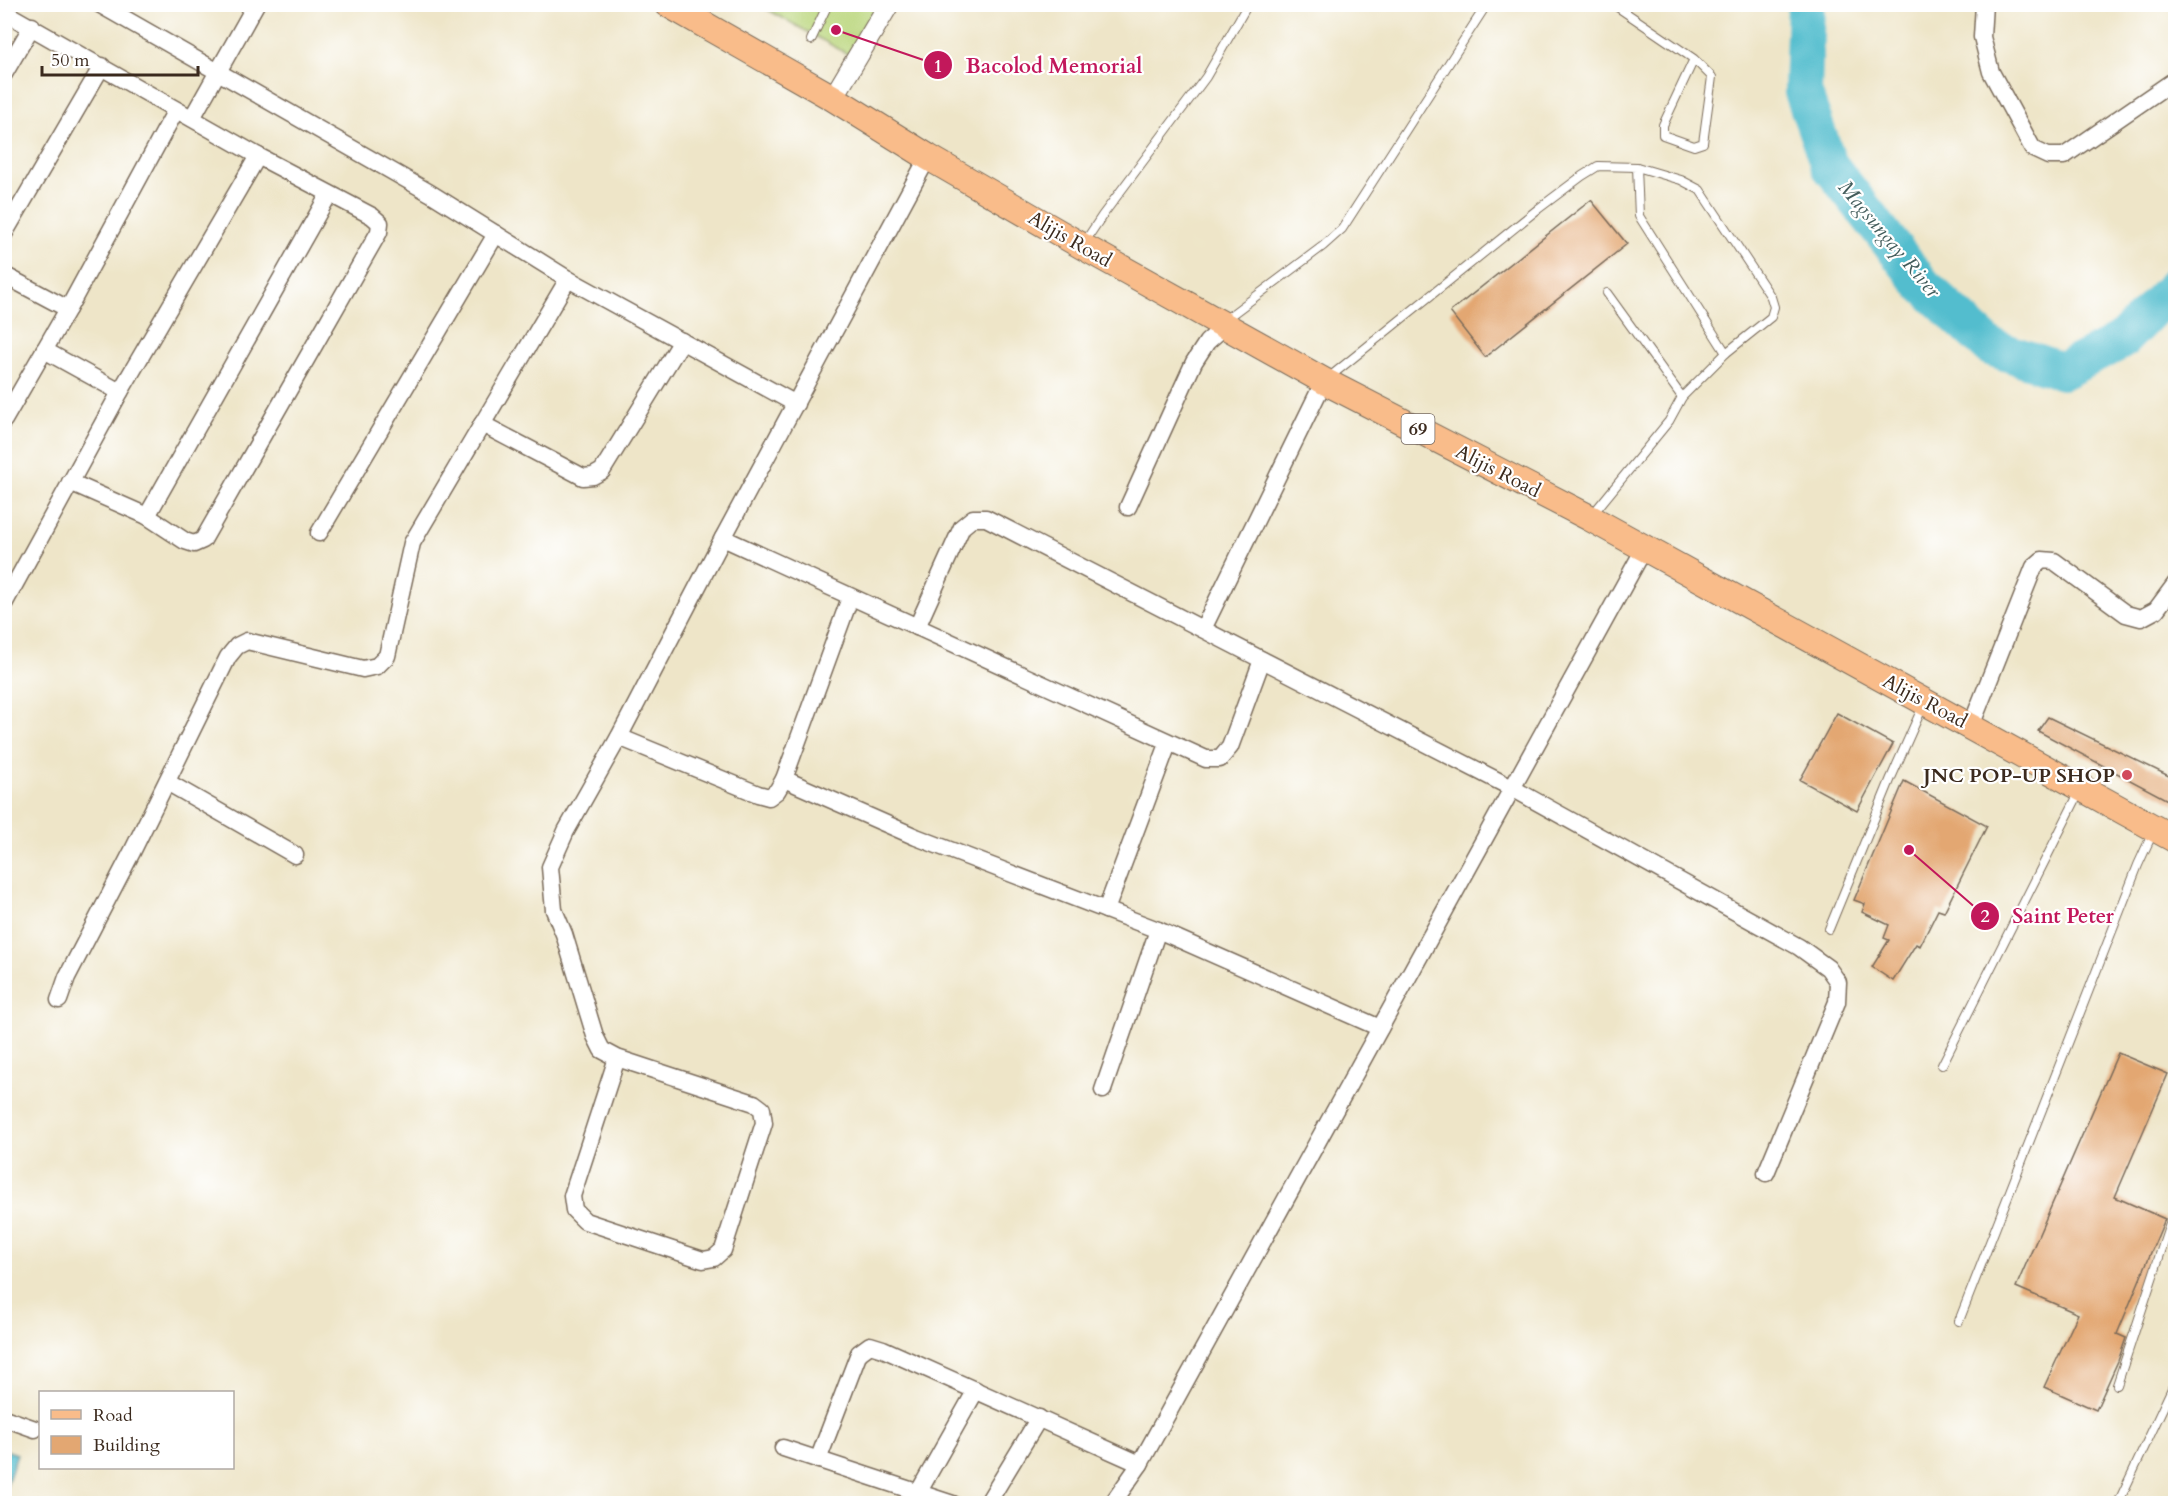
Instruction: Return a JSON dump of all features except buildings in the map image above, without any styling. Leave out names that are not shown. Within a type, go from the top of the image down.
[{"type":"main road","name":"Alijis Road","points":[[668,4],[833,98],[928,157],[1082,246],[1324,381],[1590,518],[2165,834]]},
{"type":"street","points":[[99,4],[430,193],[568,279],[796,404]]},
{"type":"street","points":[[192,118],[256,4]]},
{"type":"street","points":[[833,98],[889,4]]},
{"type":"street","points":[[1984,4],[1982,37],[1991,72],[2033,149],[2048,156],[2064,156],[2175,79]]},
{"type":"street","points":[[4,12],[380,223],[379,232],[204,540],[194,544],[185,541],[147,516],[70,482]]},
{"type":"street","points":[[4,74],[32,26]]},
{"type":"street","points":[[4,234],[102,66]]},
{"type":"street","points":[[4,420],[68,309],[176,110]]},
{"type":"street","points":[[4,604],[120,392],[258,156]]},
{"type":"street","points":[[617,1058],[572,1196],[574,1210],[585,1221],[703,1260],[714,1258],[723,1250],[764,1123],[762,1109],[754,1103],[617,1058],[602,1050],[595,1036],[564,934],[554,910],[550,867],[566,831],[619,737],[928,157]]},
{"type":"street","points":[[147,516],[329,194]]},
{"type":"street","points":[[320,533],[496,234]]},
{"type":"street","points":[[4,275],[68,309]]},
{"type":"street","points":[[59,1000],[67,977],[228,657],[237,646],[247,641],[363,669],[377,666],[387,656],[412,543],[568,279]]},
{"type":"street","points":[[1128,507],[1194,362],[1223,324]]},
{"type":"street","points":[[482,424],[583,477],[592,476],[602,471],[682,341]]},
{"type":"street","points":[[44,350],[120,392]]},
{"type":"street","points":[[1203,629],[1324,381]]},
{"type":"street","points":[[917,627],[962,527],[973,518],[986,518],[1512,788],[1799,947],[1828,968],[1838,982],[1837,1002],[1766,1173]]},
{"type":"street","points":[[723,538],[1168,744],[1206,759],[1220,759],[1230,747],[1262,660]]},
{"type":"street","points":[[1112,1503],[1140,1464],[1644,549]]},
{"type":"street","points":[[1971,726],[2034,567],[2042,560],[2054,561],[2126,614],[2140,618],[2156,610],[2175,583]]},
{"type":"street","points":[[619,737],[758,794],[770,796],[777,791],[784,779],[849,598]]},
{"type":"street","points":[[1106,910],[1168,744]]},
{"type":"street","points":[[784,779],[916,837],[1158,930],[1380,1028]]},
{"type":"street","points":[[166,782],[295,855]]},
{"type":"street","points":[[1103,1089],[1158,930]]},
{"type":"street","points":[[818,1460],[859,1353],[870,1346],[883,1349],[1140,1464]]},
{"type":"street","points":[[918,1493],[976,1390]]},
{"type":"street","points":[[4,1418],[36,1429]]},
{"type":"street","points":[[987,1503],[1039,1418]]},
{"type":"street","points":[[783,1448],[953,1503]]},
{"type":"lane","points":[[810,40],[828,4]]},
{"type":"lane","points":[[1082,246],[1206,77],[1248,4]]},
{"type":"lane","points":[[1223,324],[1342,229],[1487,4]]},
{"type":"lane","points":[[1613,4],[1694,59],[1712,77],[1702,143],[1694,146],[1663,135],[1663,125],[1694,59]]},
{"type":"lane","points":[[1324,381],[1538,209],[1598,166],[1636,167],[1681,180],[1701,190],[1771,297],[1774,307],[1771,317],[1726,353],[1682,397],[1669,421],[1590,518]]},
{"type":"lane","points":[[1636,167],[1639,216],[1726,353]]},
{"type":"lane","points":[[1607,293],[1682,397]]},
{"type":"lane","points":[[1829,929],[1891,777],[1925,701]]},
{"type":"lane","points":[[1942,1065],[2082,788]]},
{"type":"lane","points":[[1959,1321],[2138,865],[2165,834]]},
{"type":"lane","points":[[2117,1385],[2172,1218],[2175,1197]]},
{"type":"lane","points":[[2120,1499],[2175,1380]]},
{"type":"green space","points":[[759,5],[881,5],[851,56]]},
{"type":"water","points":[[4,1450],[17,1454],[5,1490]]},
{"type":"waterway","name":"Magsungay River","points":[[1806,4],[1803,92],[1829,165],[1923,285],[1990,347],[2062,371],[2121,341],[2176,285]]},
{"type":"place","name":"Bacolod Memorial","points":[[836,30]]},
{"type":"place","name":"JNC POP-UP SHOP","points":[[2127,775]]},
{"type":"place","name":"Saint Peter","points":[[1909,850]]}]
